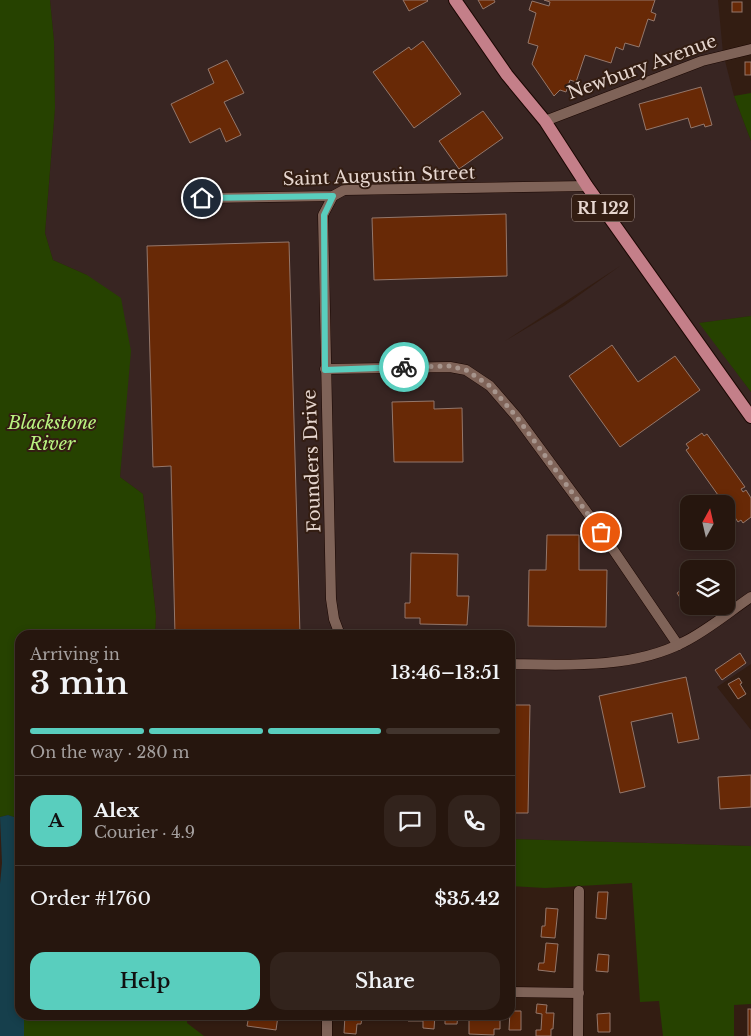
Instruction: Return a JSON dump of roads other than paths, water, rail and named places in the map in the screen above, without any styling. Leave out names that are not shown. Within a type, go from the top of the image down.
[{"type":"main road","name":"RI 122","points":[[455,0],[507,75],[545,121],[587,186],[751,417]]},
{"type":"street","name":"Newbury Avenue","points":[[545,121],[702,61],[751,49]]},
{"type":"street","name":"Saint Augustin Street","points":[[202,198],[333,196],[344,190],[587,186]]},
{"type":"street","name":"Founders Drive","points":[[333,196],[324,215],[325,370],[331,599],[334,619],[338,630]]},
{"type":"street","points":[[325,370],[450,366],[466,370],[490,386],[516,416],[597,526],[678,645]]},
{"type":"street","points":[[515,664],[607,662],[630,659],[678,645],[751,597]]},
{"type":"street","points":[[578,1036],[579,891]]},
{"type":"street","points":[[515,992],[579,993]]},
{"type":"street","points":[[327,1020],[327,1036]]},
{"type":"water","points":[[8,815],[15,817],[15,1020],[24,1020],[24,1036],[0,1036],[0,884],[2,863],[0,817]]},
{"type":"park label","name":"Blackstone River","points":[[52,433]]}]
